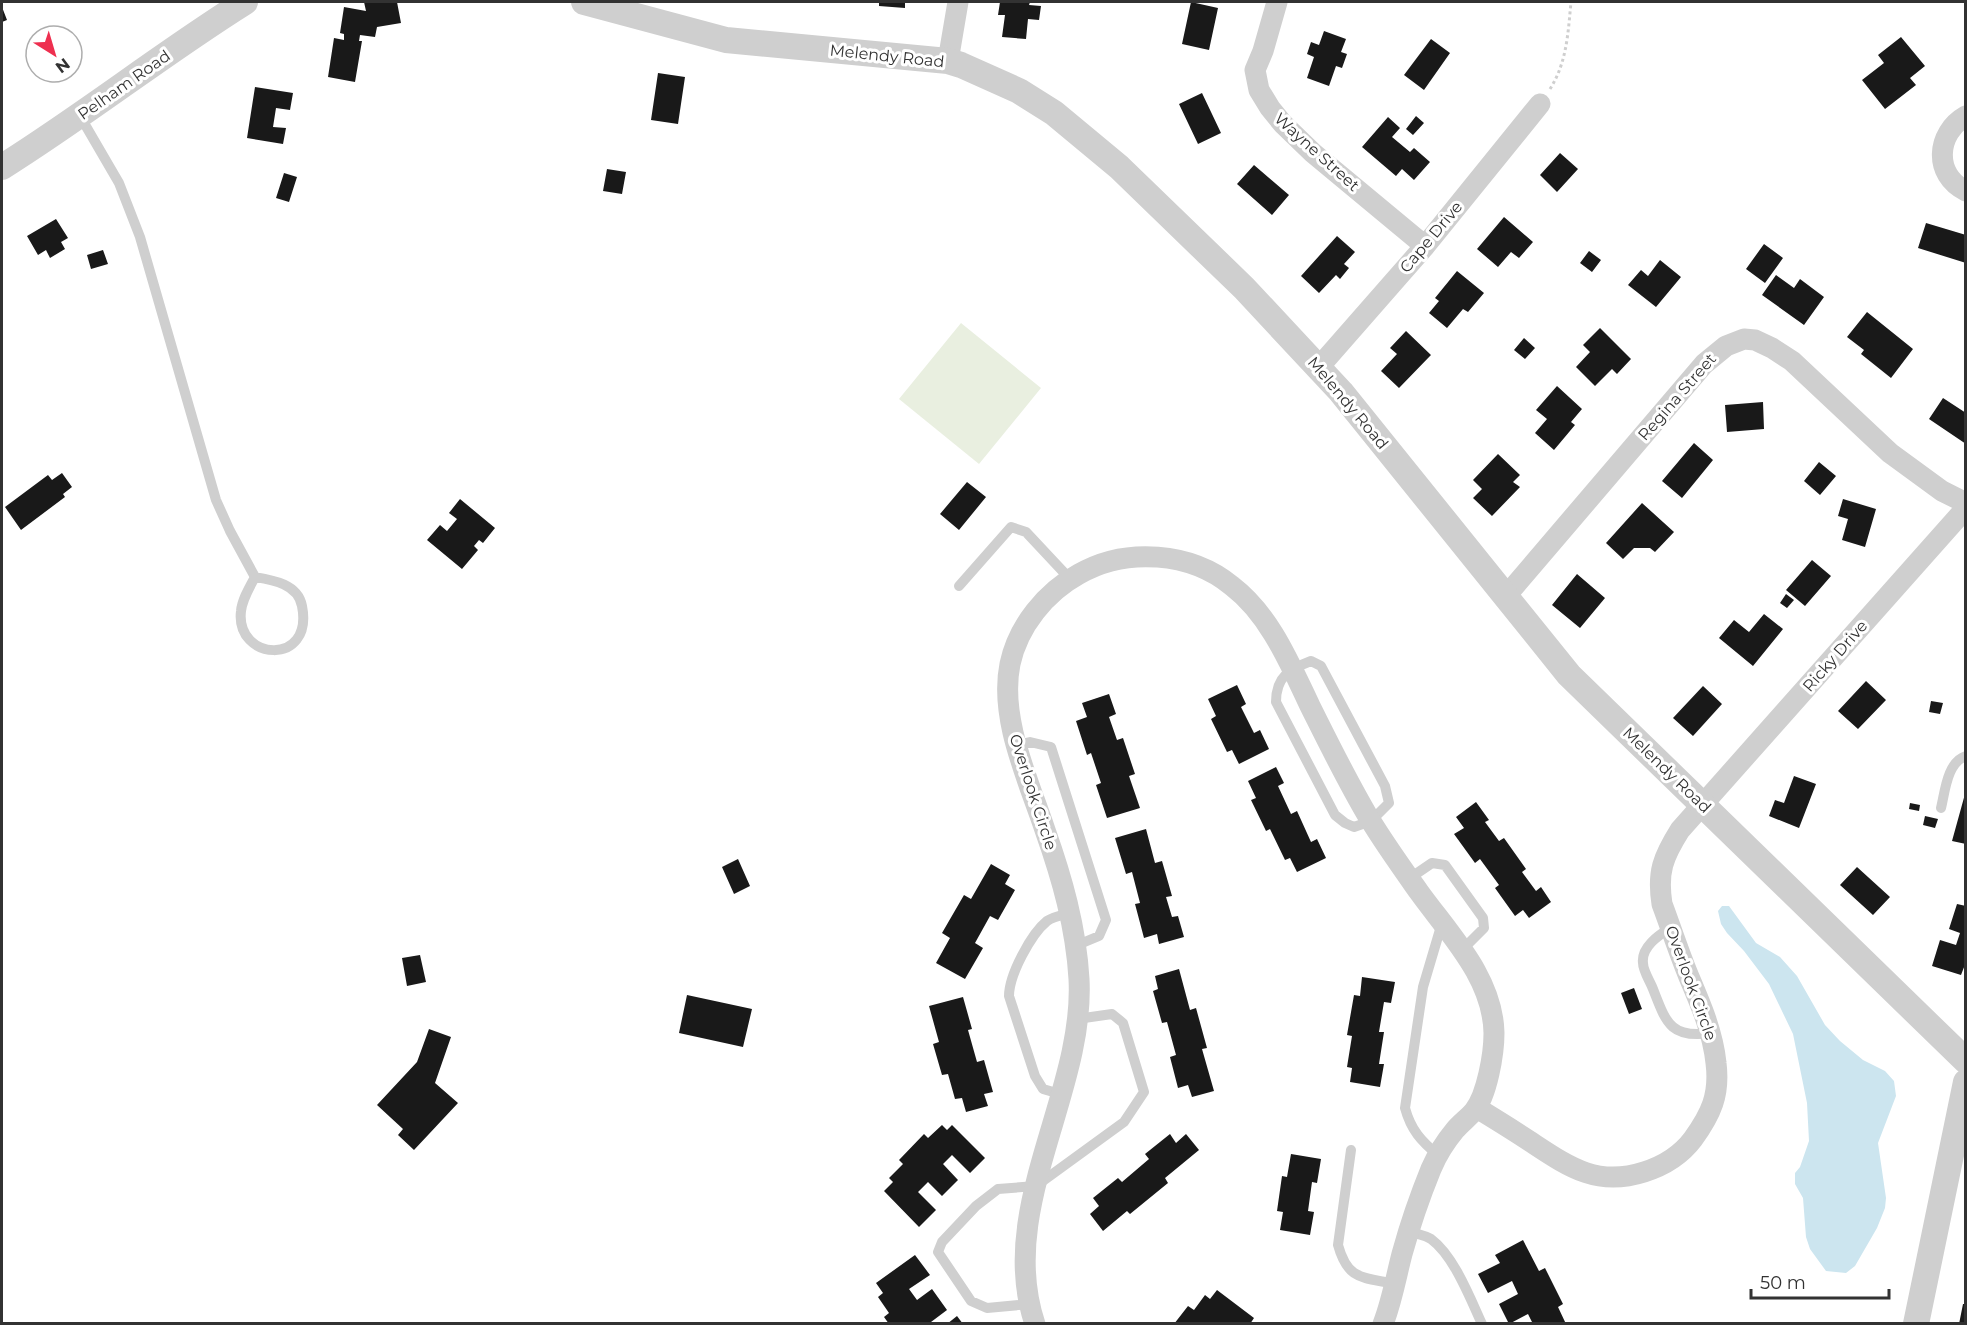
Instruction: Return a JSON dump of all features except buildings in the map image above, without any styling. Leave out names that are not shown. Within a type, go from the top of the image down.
[{"type":"street","name":"Pelham Road","points":[[2,166],[80,116],[201,29],[244,2]]},
{"type":"street","name":"Melendy Road","points":[[584,2],[726,40],[961,65],[1019,91],[1054,113],[1088,139],[1119,166],[1244,288],[1319,367],[1569,675],[1965,1060]]},
{"type":"street","points":[[948,62],[957,2]]},
{"type":"street","name":"Wayne Street","points":[[1277,2],[1255,70],[1259,90],[1283,124],[1313,153],[1425,246]]},
{"type":"street","name":"Cape Drive","points":[[1319,367],[1425,246],[1540,104]]},
{"type":"street","points":[[1965,116],[1953,125],[1945,136],[1942,148],[1943,164],[1948,177],[1965,191]]},
{"type":"street","name":"Regina Street","points":[[1506,596],[1704,364],[1726,346],[1744,339],[1755,340],[1783,355],[1890,453],[1965,506]]},
{"type":"street","name":"Ricky Drive","points":[[1704,805],[1965,506]]},
{"type":"street","name":"Overlook Circle","points":[[1033,1314],[1027,1283],[1026,1251],[1036,1186],[1077,1018],[1078,975],[1075,946],[1062,880],[1012,727],[1008,685],[1010,664],[1016,644],[1037,608],[1070,579],[1088,569],[1129,558],[1170,557],[1191,563],[1229,583],[1245,597],[1271,631],[1339,765],[1371,821],[1461,950],[1488,997],[1493,1018],[1494,1040],[1491,1061],[1477,1108],[1455,1130],[1438,1155],[1409,1231],[1383,1323]]},
{"type":"street","name":"Overlook Circle","points":[[1477,1108],[1569,1167],[1590,1175],[1611,1178],[1643,1173],[1672,1159],[1689,1144],[1713,1108],[1717,1086],[1717,1064],[1710,1033],[1662,904],[1659,884],[1668,848],[1680,830],[1704,805]]},
{"type":"street","points":[[1916,1323],[1965,1082]]},
{"type":"lane","points":[[80,116],[119,183],[140,237],[216,500],[255,577]]},
{"type":"lane","points":[[959,586],[1011,527],[1026,532],[1070,579]]},
{"type":"lane","points":[[255,577],[278,581],[292,590],[301,600],[303,627],[293,644],[284,649],[264,650],[252,643],[243,631],[241,611],[255,577]]},
{"type":"lane","points":[[1311,661],[1321,666],[1385,786],[1389,803],[1371,821],[1354,827],[1335,815],[1276,702],[1280,681],[1292,669],[1311,661]]},
{"type":"lane","points":[[1017,745],[1030,742],[1051,747],[1106,920],[1100,936],[1075,946]]},
{"type":"lane","points":[[1941,808],[1951,769],[1960,758],[1965,756]]},
{"type":"lane","points":[[1410,878],[1432,863],[1445,865],[1483,918],[1484,928],[1461,950]]},
{"type":"lane","points":[[1060,1094],[1043,1089],[1035,1076],[1008,996],[1009,984],[1036,932],[1049,920],[1069,913]]},
{"type":"lane","points":[[1438,1155],[1420,1140],[1409,1125],[1405,1108],[1423,987],[1442,922]]},
{"type":"lane","points":[[1670,928],[1658,936],[1647,948],[1642,962],[1665,1020],[1677,1030],[1693,1036],[1710,1033]]},
{"type":"lane","points":[[1033,1314],[987,1308],[971,1301],[938,1252],[942,1242],[976,1206],[998,1189],[1036,1186],[1124,1122],[1144,1092],[1123,1023],[1112,1014],[1077,1018]]},
{"type":"lane","points":[[1351,1150],[1338,1245],[1342,1260],[1355,1275],[1395,1284]]},
{"type":"lane","points":[[1409,1231],[1430,1238],[1443,1251],[1482,1323]]},
{"type":"path","points":[[1540,104],[1559,75],[1567,49],[1571,2]]},
{"type":"green space","points":[[961,323],[1041,388],[979,464],[899,399]]},
{"type":"water","points":[[1722,906],[1729,906],[1756,943],[1780,957],[1797,976],[1825,1025],[1840,1041],[1863,1060],[1885,1071],[1894,1081],[1896,1096],[1878,1143],[1886,1198],[1885,1208],[1877,1228],[1855,1266],[1846,1273],[1826,1271],[1810,1249],[1806,1237],[1803,1198],[1795,1184],[1795,1173],[1800,1167],[1809,1141],[1807,1103],[1793,1034],[1769,984],[1721,924],[1718,911]]}]
